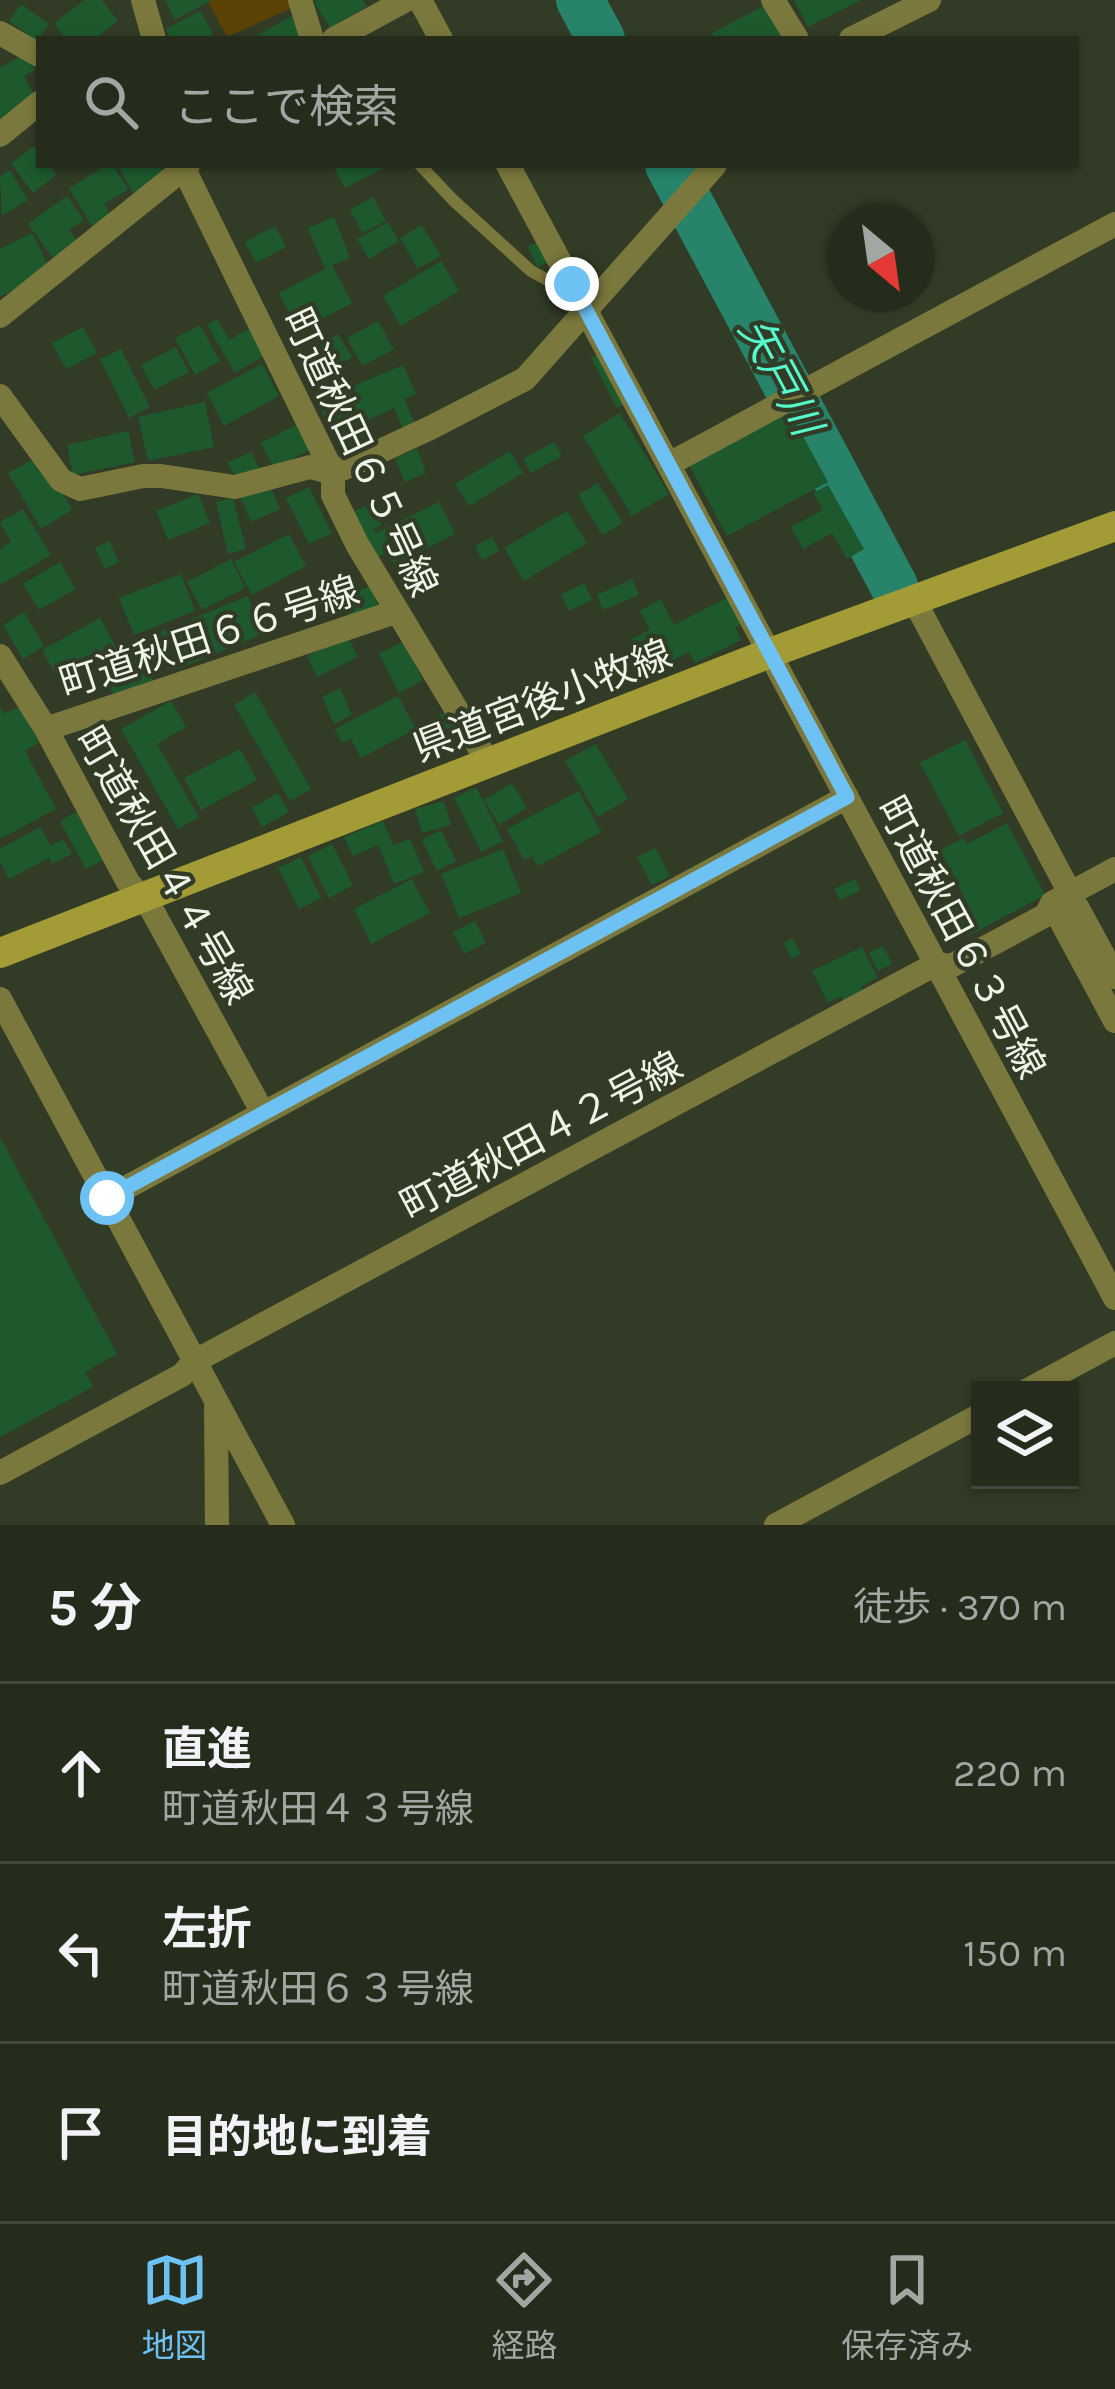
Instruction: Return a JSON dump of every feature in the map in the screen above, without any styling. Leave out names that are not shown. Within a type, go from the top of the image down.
[{"type":"main road","name":"県道宮後小牧線","points":[[0,953],[770,653],[1115,526]]},
{"type":"street","points":[[143,0],[153,36]]},
{"type":"street","points":[[300,0],[311,36]]},
{"type":"street","points":[[340,36],[406,0]]},
{"type":"street","points":[[420,0],[439,36]]},
{"type":"street","points":[[773,0],[795,36]]},
{"type":"street","points":[[857,36],[929,0]]},
{"type":"street","points":[[0,33],[36,53]]},
{"type":"street","points":[[0,135],[36,106]]},
{"type":"street","points":[[0,316],[183,168]]},
{"type":"street","name":"町道秋田６５号線","points":[[186,168],[333,473],[333,494],[357,544],[488,762]]},
{"type":"street","name":"町道秋田６３号線","points":[[510,168],[944,969],[1115,1298]]},
{"type":"street","points":[[0,396],[61,480],[80,489],[143,476],[235,487],[310,467],[333,473],[513,387],[535,370],[712,168]]},
{"type":"street","points":[[669,464],[1115,224]]},
{"type":"street","points":[[914,600],[1115,1021]]},
{"type":"street","name":"町道秋田６６号線","points":[[46,729],[395,612]]},
{"type":"street","name":"町道秋田４４号線","points":[[0,656],[46,729],[128,882],[152,910],[263,1113]]},
{"type":"street","points":[[107,1198],[847,797]]},
{"type":"street","name":"町道秋田４２号線","points":[[0,1473],[1063,908],[1115,869]]},
{"type":"street","points":[[1063,908],[1115,887]]},
{"type":"street","points":[[1063,908],[1115,977]]},
{"type":"street","points":[[0,999],[283,1525]]},
{"type":"street","points":[[1045,1381],[1115,1343]]},
{"type":"street","points":[[216,1400],[217,1525]]},
{"type":"street","points":[[776,1525],[971,1420]]},
{"type":"lane","points":[[423,168],[531,271],[553,283],[572,284]]},
{"type":"shaded area","points":[[207,0],[292,0],[294,7],[226,36]]},
{"type":"building","points":[[85,0],[102,0],[118,21],[98,36],[64,36],[54,23]]},
{"type":"building","points":[[165,0],[212,0],[175,20]]},
{"type":"building","points":[[363,0],[367,6],[330,28],[314,2]]},
{"type":"building","points":[[794,0],[861,0],[808,27]]},
{"type":"building","points":[[769,3],[786,36],[714,36]]},
{"type":"building","points":[[21,4],[49,24],[36,40],[9,21]]},
{"type":"building","points":[[200,11],[213,34],[170,36],[166,29]]},
{"type":"building","points":[[292,16],[303,36],[256,36]]},
{"type":"building","points":[[26,53],[35,70],[24,76],[36,101],[0,121],[0,68]]},
{"type":"building","points":[[34,146],[36,168],[50,168],[56,175],[33,193],[11,164]]},
{"type":"building","points":[[102,168],[115,168],[128,190],[104,204],[111,216],[92,227],[69,188]]},
{"type":"building","points":[[119,168],[161,168],[165,175],[133,193]]},
{"type":"building","points":[[335,168],[383,168],[345,188]]},
{"type":"building","points":[[10,170],[28,200],[2,216],[0,176]]},
{"type":"building","points":[[67,196],[84,220],[69,230],[77,241],[53,258],[28,224]]},
{"type":"building","points":[[373,197],[386,221],[362,233],[350,210]]},
{"type":"building","points":[[334,217],[350,258],[332,265],[352,303],[299,331],[279,293],[325,269],[308,228]]},
{"type":"building","points":[[388,222],[399,241],[369,259],[357,239]]},
{"type":"building","points":[[422,225],[441,256],[418,269],[400,238]]},
{"type":"building","points":[[275,226],[286,247],[256,263],[245,242]]},
{"type":"building","points":[[32,233],[51,271],[0,297],[0,249]]},
{"type":"building","points":[[540,241],[549,262],[537,267],[528,246]]},
{"type":"building","points":[[441,261],[459,291],[401,326],[383,296]]},
{"type":"building","points":[[217,319],[229,340],[251,327],[267,354],[235,373],[207,325]]},
{"type":"building","points":[[378,321],[394,349],[362,366],[347,338]]},
{"type":"building","points":[[200,325],[220,361],[195,375],[175,338]]},
{"type":"building","points":[[83,327],[97,353],[66,369],[52,343]]},
{"type":"building","points":[[338,334],[352,357],[315,380],[301,357]]},
{"type":"building","points":[[176,347],[189,372],[154,390],[141,365]]},
{"type":"building","points":[[121,349],[150,407],[129,418],[100,359]]},
{"type":"building","points":[[600,353],[626,404],[617,408],[591,358]]},
{"type":"building","points":[[262,364],[279,396],[224,426],[207,393]]},
{"type":"building","points":[[403,365],[416,394],[404,399],[416,426],[404,431],[394,408],[368,420],[378,443],[348,456],[336,429],[331,432],[321,411],[348,399],[344,390]]},
{"type":"building","points":[[205,402],[214,447],[148,461],[138,417]]},
{"type":"building","points":[[787,407],[828,482],[727,536],[687,461]]},
{"type":"building","points":[[620,413],[669,494],[632,516],[583,436]]},
{"type":"building","points":[[301,422],[314,448],[274,468],[261,443]]},
{"type":"building","points":[[128,431],[135,462],[73,475],[67,445]]},
{"type":"building","points":[[554,442],[562,456],[531,473],[523,459]]},
{"type":"building","points":[[417,449],[426,473],[405,482],[395,458]]},
{"type":"building","points":[[510,451],[523,473],[469,506],[455,484]]},
{"type":"building","points":[[252,452],[259,469],[236,479],[228,462]]},
{"type":"building","points":[[41,455],[72,510],[41,529],[8,473]]},
{"type":"building","points":[[598,483],[623,523],[602,535],[578,495]]},
{"type":"building","points":[[269,484],[280,509],[251,522],[240,496]]},
{"type":"building","points":[[828,485],[864,549],[847,559],[832,533],[803,549],[791,527],[823,510],[813,493]]},
{"type":"building","points":[[309,487],[332,533],[309,544],[286,498]]},
{"type":"building","points":[[198,494],[210,523],[168,540],[156,511]]},
{"type":"building","points":[[233,498],[246,549],[228,554],[216,502]]},
{"type":"building","points":[[439,502],[455,534],[394,565],[387,552],[374,559],[351,513],[371,503],[382,525],[374,529],[376,533]]},
{"type":"building","points":[[23,509],[51,555],[0,585],[0,549],[11,542],[0,522]]},
{"type":"building","points":[[567,511],[587,543],[524,581],[504,548]]},
{"type":"building","points":[[289,534],[306,566],[252,595],[234,562]]},
{"type":"building","points":[[492,537],[499,551],[482,560],[475,546]]},
{"type":"building","points":[[109,541],[119,562],[105,569],[95,548]]},
{"type":"building","points":[[231,559],[245,588],[202,610],[187,582]]},
{"type":"building","points":[[60,562],[75,589],[39,610],[23,584]]},
{"type":"building","points":[[181,574],[195,611],[134,635],[119,598]]},
{"type":"building","points":[[632,579],[639,595],[603,610],[597,595]]},
{"type":"building","points":[[584,583],[592,600],[569,611],[561,595]]},
{"type":"building","points":[[370,586],[378,606],[349,618],[341,598]]},
{"type":"building","points":[[732,595],[745,622],[735,627],[741,640],[695,663],[689,652],[660,667],[652,651],[639,658],[630,640],[650,630],[640,611],[661,599],[674,625]]},
{"type":"building","points":[[248,596],[264,633],[179,669],[171,650],[154,658],[145,638]]},
{"type":"building","points":[[24,612],[44,646],[23,659],[3,625]]},
{"type":"building","points":[[100,618],[119,653],[61,684],[42,650]]},
{"type":"building","points":[[347,636],[358,657],[317,677],[307,656]]},
{"type":"building","points":[[404,641],[423,680],[399,693],[379,654]]},
{"type":"building","points":[[143,656],[153,681],[114,696],[104,671]]},
{"type":"building","points":[[340,688],[352,715],[334,724],[322,697]]},
{"type":"building","points":[[255,692],[311,789],[290,801],[234,705]]},
{"type":"building","points":[[398,696],[416,729],[361,758],[351,739],[342,743],[335,729]]},
{"type":"building","points":[[171,701],[186,727],[157,744],[199,817],[178,829],[121,729]]},
{"type":"building","points":[[20,706],[39,743],[25,751],[56,809],[0,839],[0,707],[4,714]]},
{"type":"building","points":[[448,710],[463,735],[443,747],[428,723]]},
{"type":"building","points":[[965,740],[1003,813],[959,836],[920,763]]},
{"type":"building","points":[[596,744],[628,799],[598,817],[565,761]]},
{"type":"building","points":[[240,749],[257,780],[201,810],[184,778]]},
{"type":"building","points":[[512,783],[527,808],[499,825],[484,800]]},
{"type":"building","points":[[476,787],[503,841],[481,852],[454,798]]},
{"type":"building","points":[[579,791],[601,832],[538,866],[532,856],[524,860],[507,829]]},
{"type":"building","points":[[278,793],[289,812],[262,827],[252,808]]},
{"type":"building","points":[[444,801],[451,825],[422,833],[415,809]]},
{"type":"building","points":[[79,810],[105,859],[86,869],[60,821]]},
{"type":"building","points":[[383,821],[393,845],[410,839],[424,872],[394,884],[378,845],[353,856],[344,837]]},
{"type":"building","points":[[1007,823],[1045,895],[968,936],[951,903],[964,896],[940,850],[964,838],[967,844]]},
{"type":"building","points":[[40,827],[51,846],[63,839],[72,854],[52,864],[49,858],[9,879],[0,862],[0,849]]},
{"type":"building","points":[[441,830],[456,861],[437,871],[422,840]]},
{"type":"building","points":[[332,844],[353,885],[329,898],[308,856]]},
{"type":"building","points":[[655,848],[670,876],[652,885],[637,857]]},
{"type":"building","points":[[503,849],[521,893],[459,918],[441,874]]},
{"type":"building","points":[[301,857],[321,898],[299,909],[278,868]]},
{"type":"building","points":[[412,879],[430,913],[371,944],[354,909]]},
{"type":"building","points":[[855,879],[860,890],[840,900],[834,889]]},
{"type":"building","points":[[475,921],[486,943],[464,954],[453,932]]},
{"type":"building","points":[[792,938],[801,954],[792,959],[784,943]]},
{"type":"building","points":[[883,946],[892,964],[878,971],[869,953]]},
{"type":"building","points":[[862,947],[878,978],[861,986],[866,995],[845,1005],[841,996],[828,1003],[812,971]]},
{"type":"building","points":[[0,1137],[117,1354],[85,1372],[93,1387],[0,1437]]},
{"type":"waterway","name":"矢戸川","points":[[580,0],[599,36]]},
{"type":"waterway","name":"矢戸川","points":[[671,168],[894,586]]},
{"type":"route","points":[[107,1198],[847,797],[572,284]]}]
